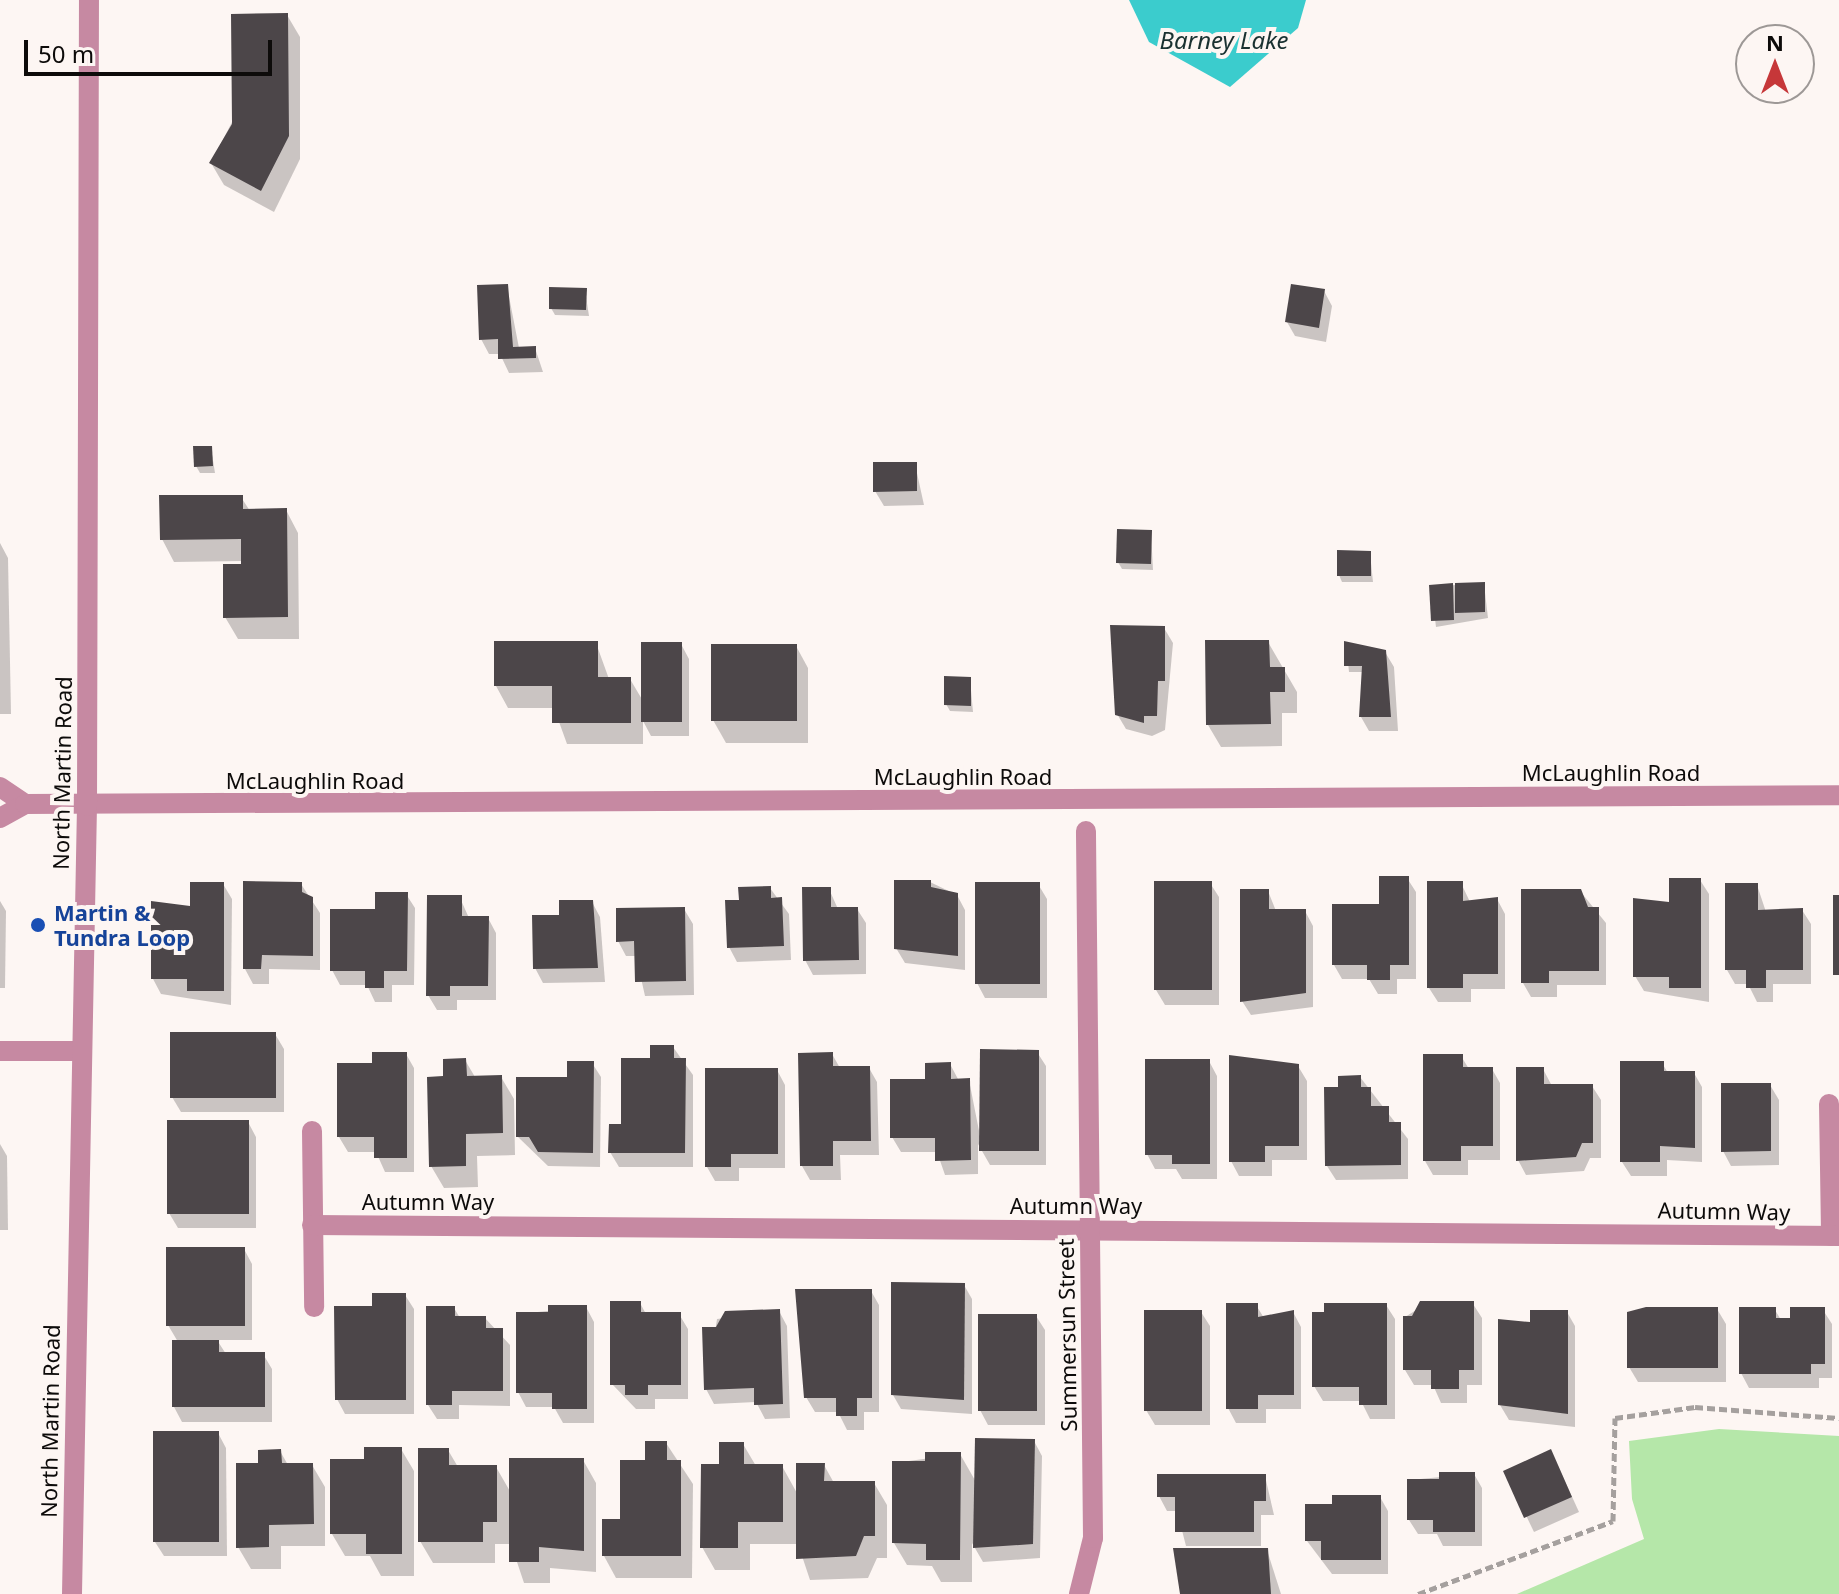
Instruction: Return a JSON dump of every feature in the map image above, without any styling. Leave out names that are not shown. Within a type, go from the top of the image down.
[{"type":"street","name":"North Martin Road","points":[[72,1594],[79,1051],[87,806],[89,0]]},
{"type":"street","points":[[0,787],[25,804],[0,818]]},
{"type":"street","name":"McLaughlin Road","points":[[25,804],[1839,795]]},
{"type":"street","name":"Summersun Street","points":[[1079,1594],[1093,1538],[1086,831]]},
{"type":"street","points":[[0,1051],[79,1051]]},
{"type":"street","points":[[1829,1104],[1835,1236]]},
{"type":"street","points":[[312,1131],[314,1307]]},
{"type":"street","name":"Autumn Way","points":[[312,1225],[1835,1236]]},
{"type":"path","points":[[1418,1594],[1613,1521],[1615,1418],[1695,1407],[1839,1418]]},
{"type":"green space","points":[[1719,1429],[1839,1436],[1839,1594],[1517,1594],[1644,1539],[1632,1499],[1629,1441]]},
{"type":"water","name":"Barney Lake","points":[[1129,0],[1306,0],[1298,28],[1230,87],[1149,42]]},
{"type":"building","points":[[288,13],[289,136],[261,191],[209,163],[232,124],[231,14]]},
{"type":"building","points":[[508,284],[513,347],[536,346],[536,358],[498,359],[498,339],[479,340],[477,285]]},
{"type":"building","points":[[1291,284],[1325,289],[1319,328],[1285,322]]},
{"type":"building","points":[[549,287],[587,288],[586,310],[549,309]]},
{"type":"building","points":[[193,446],[212,446],[213,466],[194,467]]},
{"type":"building","points":[[873,462],[917,462],[917,491],[873,492]]},
{"type":"building","points":[[159,495],[243,495],[243,509],[287,508],[288,617],[223,618],[223,564],[241,564],[241,539],[160,540]]},
{"type":"building","points":[[1117,529],[1152,530],[1151,564],[1116,563]]},
{"type":"building","points":[[1337,550],[1371,551],[1371,576],[1337,576]]},
{"type":"building","points":[[1485,582],[1485,612],[1455,613],[1455,583]]},
{"type":"building","points":[[1453,583],[1454,620],[1431,621],[1429,585]]},
{"type":"building","points":[[1110,625],[1165,626],[1165,681],[1158,681],[1157,716],[1144,716],[1144,723],[1115,715]]},
{"type":"building","points":[[1205,640],[1269,640],[1270,667],[1285,667],[1285,692],[1270,692],[1271,724],[1206,725]]},
{"type":"building","points":[[494,641],[598,641],[598,677],[631,677],[631,723],[552,723],[552,686],[494,686]]},
{"type":"building","points":[[1344,641],[1386,650],[1391,717],[1359,717],[1362,666],[1344,666]]},
{"type":"building","points":[[641,642],[682,642],[682,722],[641,722]]},
{"type":"building","points":[[711,644],[797,644],[797,721],[711,721]]},
{"type":"building","points":[[944,676],[971,677],[971,706],[944,705]]},
{"type":"building","points":[[1379,876],[1409,876],[1409,965],[1390,965],[1390,980],[1367,980],[1367,965],[1332,965],[1332,904],[1379,904]]},
{"type":"building","points":[[1669,878],[1701,878],[1701,988],[1669,988],[1669,977],[1633,977],[1633,898],[1669,902]]},
{"type":"building","points":[[894,880],[931,880],[931,887],[958,893],[958,956],[894,949]]},
{"type":"building","points":[[243,881],[302,882],[302,892],[313,897],[313,956],[262,955],[261,969],[243,969]]},
{"type":"building","points":[[1154,881],[1212,881],[1212,990],[1154,990]]},
{"type":"building","points":[[1427,881],[1463,881],[1463,901],[1498,897],[1498,974],[1463,974],[1463,988],[1427,988]]},
{"type":"building","points":[[190,882],[224,882],[224,991],[187,991],[187,979],[151,979],[151,901],[190,906]]},
{"type":"building","points":[[975,882],[1040,882],[1040,984],[975,984]]},
{"type":"building","points":[[1725,883],[1758,883],[1758,910],[1803,908],[1803,970],[1766,970],[1766,988],[1746,988],[1746,970],[1725,970]]},
{"type":"building","points":[[771,886],[771,898],[782,897],[784,946],[727,948],[725,900],[739,900],[738,887]]},
{"type":"building","points":[[802,887],[831,887],[831,907],[858,907],[859,960],[803,961]]},
{"type":"building","points":[[1240,889],[1269,889],[1269,909],[1306,909],[1306,993],[1240,1002]]},
{"type":"building","points":[[1521,889],[1581,889],[1588,907],[1599,907],[1599,971],[1549,971],[1549,983],[1521,983]]},
{"type":"building","points":[[375,892],[408,892],[407,971],[384,971],[384,988],[365,988],[365,971],[330,971],[330,909],[375,909]]},
{"type":"building","points":[[427,895],[462,895],[462,916],[489,916],[488,986],[450,986],[450,996],[426,996]]},
{"type":"building","points":[[1833,895],[1839,895],[1839,975],[1833,975]]},
{"type":"building","points":[[559,900],[593,900],[598,968],[533,969],[532,915],[559,915]]},
{"type":"building","points":[[685,907],[686,981],[635,982],[634,941],[616,942],[616,908]]},
{"type":"building","points":[[170,1032],[276,1032],[276,1098],[170,1098]]},
{"type":"building","points":[[650,1045],[674,1045],[674,1058],[686,1058],[685,1153],[608,1153],[609,1124],[621,1124],[621,1058],[650,1058]]},
{"type":"building","points":[[980,1049],[1039,1050],[1039,1151],[979,1151]]},
{"type":"building","points":[[372,1052],[407,1052],[407,1158],[374,1158],[374,1137],[337,1137],[337,1063],[372,1063]]},
{"type":"building","points":[[833,1052],[833,1066],[870,1066],[871,1141],[833,1141],[833,1166],[800,1166],[798,1053]]},
{"type":"building","points":[[1423,1054],[1463,1054],[1463,1067],[1493,1067],[1493,1146],[1461,1146],[1461,1161],[1423,1161]]},
{"type":"building","points":[[1229,1055],[1299,1064],[1299,1146],[1265,1146],[1265,1162],[1229,1162]]},
{"type":"building","points":[[466,1058],[467,1076],[502,1075],[503,1133],[466,1134],[466,1166],[429,1167],[427,1077],[443,1076],[443,1059]]},
{"type":"building","points":[[1145,1059],[1210,1059],[1210,1164],[1172,1164],[1172,1155],[1145,1155]]},
{"type":"building","points":[[567,1061],[594,1061],[593,1153],[538,1152],[529,1137],[516,1137],[516,1077],[567,1077]]},
{"type":"building","points":[[1620,1061],[1664,1061],[1664,1071],[1695,1071],[1695,1148],[1660,1146],[1660,1162],[1620,1162]]},
{"type":"building","points":[[951,1062],[951,1079],[970,1078],[971,1160],[935,1161],[935,1138],[890,1138],[890,1079],[925,1079],[925,1063]]},
{"type":"building","points":[[1516,1067],[1544,1067],[1544,1084],[1593,1084],[1593,1143],[1582,1143],[1576,1157],[1516,1161]]},
{"type":"building","points":[[705,1068],[778,1068],[778,1154],[731,1154],[731,1167],[705,1167]]},
{"type":"building","points":[[1361,1075],[1361,1087],[1371,1087],[1371,1106],[1389,1106],[1389,1122],[1401,1122],[1401,1165],[1325,1166],[1324,1087],[1338,1087],[1338,1076]]},
{"type":"building","points":[[1721,1083],[1771,1083],[1771,1151],[1721,1152]]},
{"type":"building","points":[[167,1120],[249,1120],[249,1214],[167,1214]]},
{"type":"building","points":[[166,1247],[245,1247],[245,1326],[166,1326]]},
{"type":"building","points":[[891,1282],[965,1283],[964,1400],[891,1395]]},
{"type":"building","points":[[795,1289],[872,1289],[872,1398],[857,1398],[857,1416],[836,1416],[836,1398],[804,1398]]},
{"type":"building","points":[[372,1293],[406,1293],[406,1400],[335,1400],[334,1306],[372,1306]]},
{"type":"building","points":[[610,1301],[641,1301],[641,1312],[681,1312],[681,1385],[648,1385],[648,1395],[625,1395],[625,1385],[610,1385]]},
{"type":"building","points":[[1420,1301],[1474,1301],[1474,1370],[1459,1370],[1459,1389],[1431,1389],[1431,1370],[1403,1370],[1403,1316],[1412,1316]]},
{"type":"building","points":[[1226,1303],[1258,1303],[1258,1317],[1294,1310],[1294,1395],[1258,1395],[1258,1409],[1226,1409]]},
{"type":"building","points":[[1324,1303],[1387,1303],[1387,1405],[1359,1405],[1359,1387],[1312,1387],[1312,1312],[1324,1312]]},
{"type":"building","points":[[548,1305],[587,1305],[587,1409],[552,1409],[552,1393],[516,1393],[516,1312],[548,1312]]},
{"type":"building","points":[[426,1306],[455,1306],[455,1316],[486,1316],[486,1328],[503,1328],[503,1391],[452,1391],[452,1405],[426,1405]]},
{"type":"building","points":[[1646,1307],[1718,1307],[1718,1368],[1627,1368],[1627,1312]]},
{"type":"building","points":[[1739,1307],[1776,1307],[1776,1318],[1790,1318],[1790,1307],[1825,1307],[1825,1364],[1811,1364],[1811,1374],[1739,1374]]},
{"type":"building","points":[[780,1309],[783,1404],[754,1405],[754,1388],[704,1390],[702,1327],[716,1327],[725,1311]]},
{"type":"building","points":[[1144,1310],[1202,1310],[1202,1411],[1144,1411]]},
{"type":"building","points":[[1530,1310],[1568,1310],[1568,1414],[1498,1405],[1498,1319],[1530,1322]]},
{"type":"building","points":[[978,1314],[1037,1314],[1037,1411],[978,1411]]},
{"type":"building","points":[[172,1340],[219,1340],[219,1352],[265,1352],[265,1407],[172,1407]]},
{"type":"building","points":[[153,1431],[219,1431],[219,1542],[153,1542]]},
{"type":"building","points":[[975,1438],[1035,1439],[1033,1544],[973,1548]]},
{"type":"building","points":[[645,1441],[667,1441],[667,1460],[681,1460],[681,1556],[602,1556],[602,1519],[620,1519],[620,1460],[645,1460]]},
{"type":"building","points":[[719,1442],[744,1442],[744,1464],[783,1464],[783,1522],[738,1522],[738,1548],[700,1548],[701,1464],[719,1464]]},
{"type":"building","points":[[364,1447],[402,1447],[402,1554],[366,1554],[366,1534],[330,1534],[330,1459],[364,1459]]},
{"type":"building","points":[[418,1448],[449,1448],[449,1465],[497,1465],[497,1522],[483,1522],[483,1542],[418,1542]]},
{"type":"building","points":[[281,1449],[282,1463],[313,1463],[314,1524],[269,1525],[269,1547],[236,1548],[236,1463],[258,1463],[258,1450]]},
{"type":"building","points":[[1551,1449],[1572,1497],[1524,1518],[1503,1471]]},
{"type":"building","points":[[925,1452],[961,1452],[960,1560],[926,1560],[926,1544],[892,1543],[892,1461],[925,1461]]},
{"type":"building","points":[[509,1458],[584,1458],[584,1551],[539,1547],[539,1562],[509,1562]]},
{"type":"building","points":[[796,1463],[825,1463],[824,1481],[875,1481],[875,1536],[864,1536],[856,1556],[796,1559]]},
{"type":"building","points":[[1439,1472],[1475,1472],[1475,1532],[1433,1532],[1433,1520],[1407,1520],[1407,1479],[1439,1479]]},
{"type":"building","points":[[1157,1474],[1266,1474],[1266,1501],[1254,1501],[1254,1532],[1175,1532],[1175,1497],[1157,1497]]},
{"type":"building","points":[[1332,1495],[1381,1495],[1381,1560],[1321,1560],[1321,1541],[1305,1541],[1305,1504],[1332,1504]]},
{"type":"building","points":[[1173,1548],[1268,1548],[1271,1594],[1180,1594]]},
{"type":"place","name":"Martin & Tundra Loop","points":[[38,925]]}]
